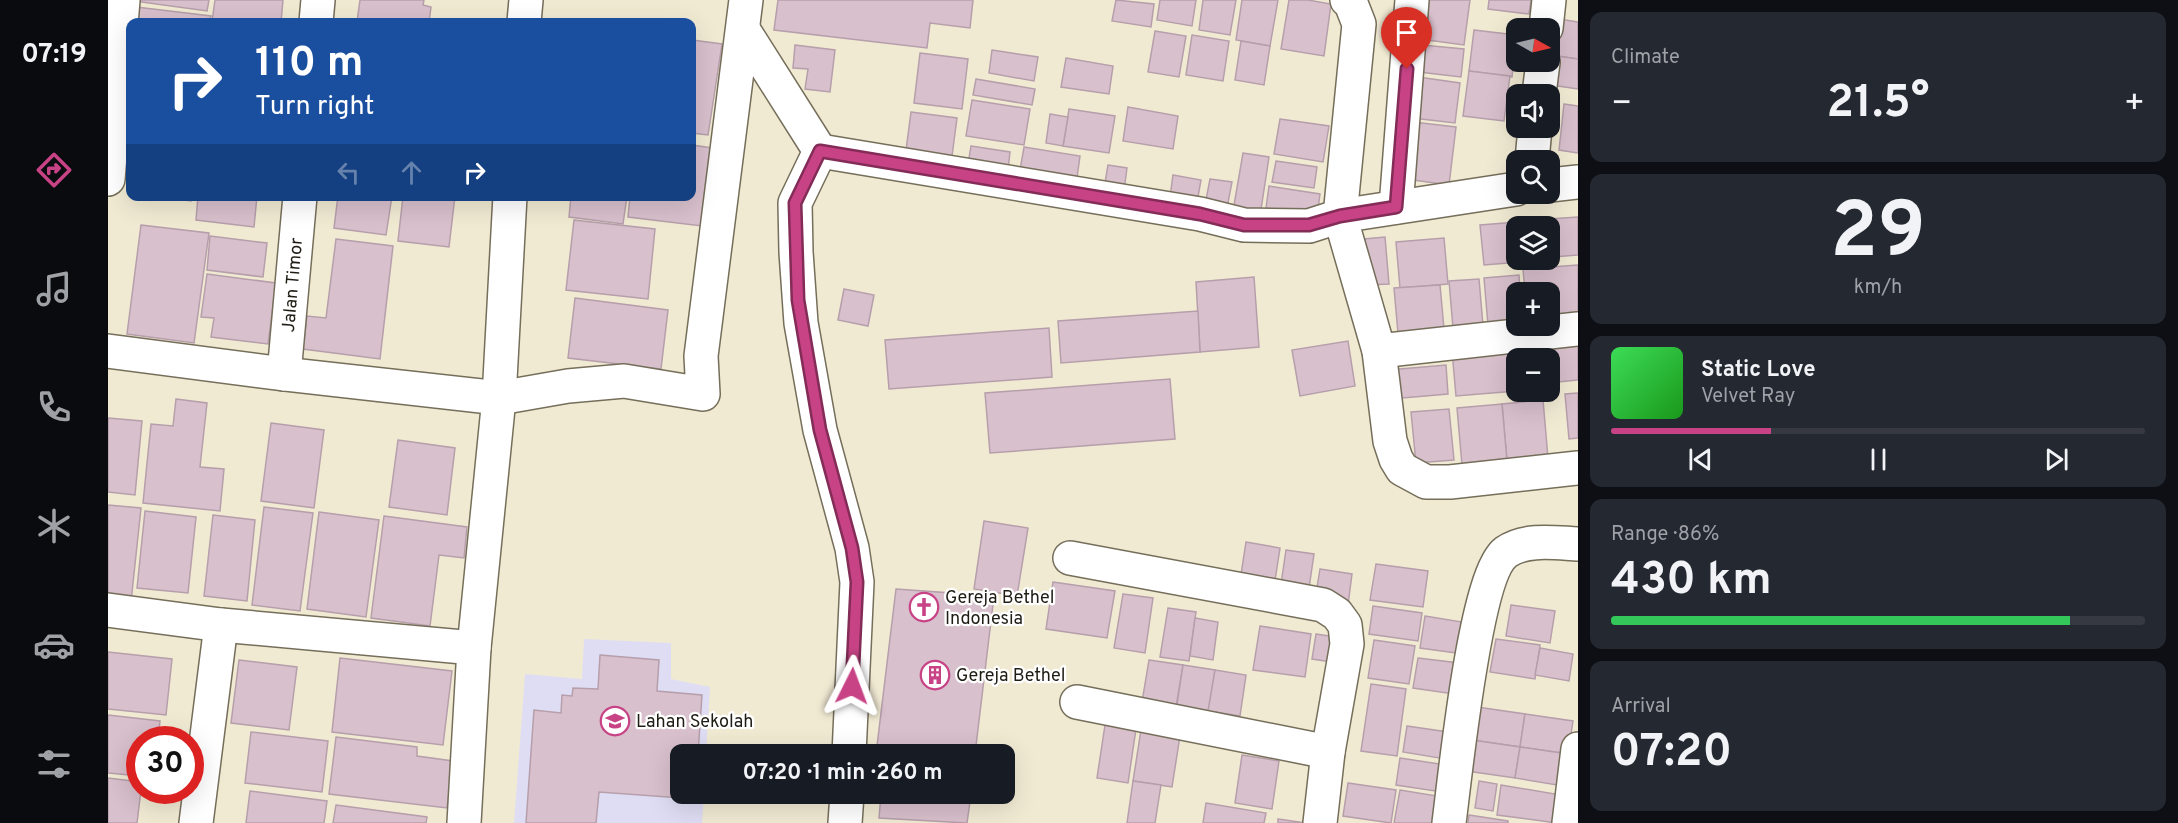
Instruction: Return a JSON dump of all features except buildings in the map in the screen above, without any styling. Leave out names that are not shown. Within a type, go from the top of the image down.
[{"type":"street","points":[[108,179],[123,0]]},
{"type":"street","points":[[316,18],[318,0]]},
{"type":"street","points":[[524,18],[526,0]]},
{"type":"street","points":[[1347,0],[1350,1],[1359,24],[1340,216],[1379,351],[1390,441],[1396,459],[1402,469],[1426,482],[1450,482],[1578,468]]},
{"type":"street","points":[[1396,207],[1412,0]]},
{"type":"street","points":[[1547,18],[1549,0]]},
{"type":"street","points":[[745,15],[820,151]]},
{"type":"street","points":[[108,351],[284,374],[500,398],[568,386],[624,381],[703,394],[701,356],[745,15]]},
{"type":"street","points":[[820,151],[1200,214],[1244,225],[1309,225],[1340,216],[1506,190]]},
{"type":"street","points":[[820,151],[795,203],[796,264],[801,323],[820,430],[852,548],[857,582],[849,744]]},
{"type":"street","points":[[1560,184],[1578,182]]},
{"type":"street","name":"Jalan Timor","points":[[284,374],[300,201]]},
{"type":"street","points":[[464,823],[474,648],[500,398],[510,201]]},
{"type":"street","points":[[1379,351],[1578,329]]},
{"type":"street","points":[[1449,823],[1472,654],[1489,582],[1497,562],[1506,552],[1522,544],[1578,544]]},
{"type":"street","points":[[1070,558],[1323,605],[1337,614],[1345,625],[1347,644],[1328,752],[1320,823]]},
{"type":"street","points":[[108,610],[221,625],[474,648]]},
{"type":"street","points":[[196,823],[221,625]]},
{"type":"street","points":[[1077,702],[1328,752]]},
{"type":"street","points":[[1569,823],[1578,749]]},
{"type":"street","points":[[845,823],[846,804]]},
{"type":"shaded area","name":"Lahan Sekolah","points":[[584,639],[671,643],[671,679],[710,687],[707,744],[670,744],[670,804],[703,804],[702,823],[514,823],[525,674],[582,679]]},
{"type":"place","name":"Gereja Bethel Indonesia","points":[[924,607]]},
{"type":"place","name":"Gereja Bethel","points":[[935,675]]},
{"type":"place","name":"Lahan Sekolah","points":[[615,721]]},
{"type":"route","points":[[852,686],[857,582],[852,548],[820,430],[798,300],[795,203],[820,151],[1200,214],[1244,225],[1309,225],[1340,216],[1396,207],[1407,69]]}]
